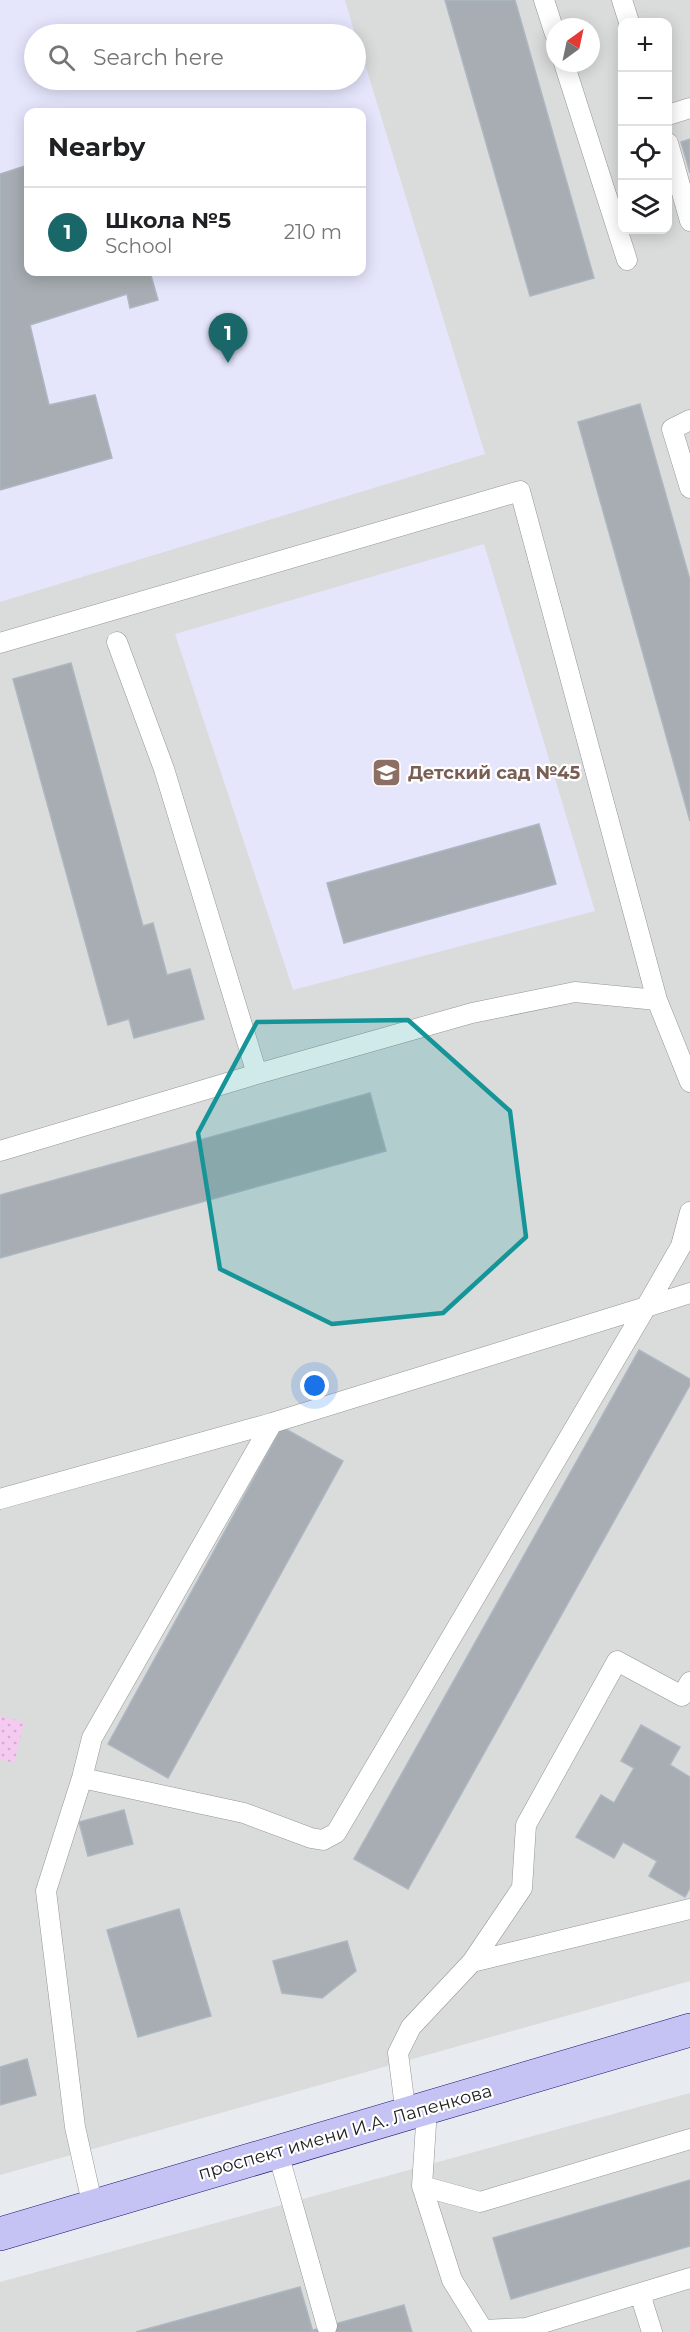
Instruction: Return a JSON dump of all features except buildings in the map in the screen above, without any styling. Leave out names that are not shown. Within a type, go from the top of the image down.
[{"type":"main road","name":"проспект имени И.А. Лапенкова","points":[[0,2234],[690,2030]]},
{"type":"lane","points":[[544,0],[550,18]]},
{"type":"lane","points":[[622,0],[628,18]]},
{"type":"lane","points":[[567,72],[627,260]]},
{"type":"lane","points":[[672,113],[690,108]]},
{"type":"lane","points":[[672,157],[690,221]]},
{"type":"lane","points":[[690,420],[672,429],[690,488]]},
{"type":"lane","points":[[0,643],[520,490],[657,1000],[690,1082]]},
{"type":"lane","points":[[117,642],[164,769],[257,1074]]},
{"type":"lane","points":[[0,1151],[472,1013],[575,992],[657,1000]]},
{"type":"lane","points":[[82,1778],[244,1813],[311,1838],[323,1840],[336,1833],[681,1246],[690,1212]]},
{"type":"lane","points":[[0,1499],[272,1423],[690,1293]]},
{"type":"lane","points":[[93,2207],[75,2127],[46,1890],[82,1778],[92,1738],[272,1423]]},
{"type":"lane","points":[[690,1682],[682,1696],[617,1661],[526,1825],[522,1888],[472,1962],[411,2027],[398,2053],[417,2112],[422,2186],[452,2280],[483,2330],[526,2328],[690,2278]]},
{"type":"lane","points":[[472,1962],[690,1909]]},
{"type":"lane","points":[[422,2186],[480,2202],[690,2139]]},
{"type":"lane","points":[[278,2152],[327,2326]]},
{"type":"lane","points":[[640,2294],[652,2332]]},
{"type":"highlighted area","points":[[408,1020],[510,1111],[526,1237],[443,1313],[332,1324],[220,1269],[198,1133],[257,1022]]},
{"type":"shaded area","points":[[0,0],[690,0],[690,1981],[0,2175]]},
{"type":"shaded area","points":[[0,0],[345,0],[352,24],[24,24],[24,90],[366,90],[366,67],[485,454],[0,602]]},
{"type":"shaded area","name":"Детский сад №45","points":[[484,544],[595,911],[293,990],[175,634]]},
{"type":"shaded area","points":[[0,1716],[24,1722],[14,1763],[0,1759]]},
{"type":"shaded area","points":[[690,2093],[690,2332],[0,2332],[0,2282]]},
{"type":"place","name":"Школа №5","points":[[228,363]]},
{"type":"place","name":"Детский сад №45","points":[[387,773]]}]
